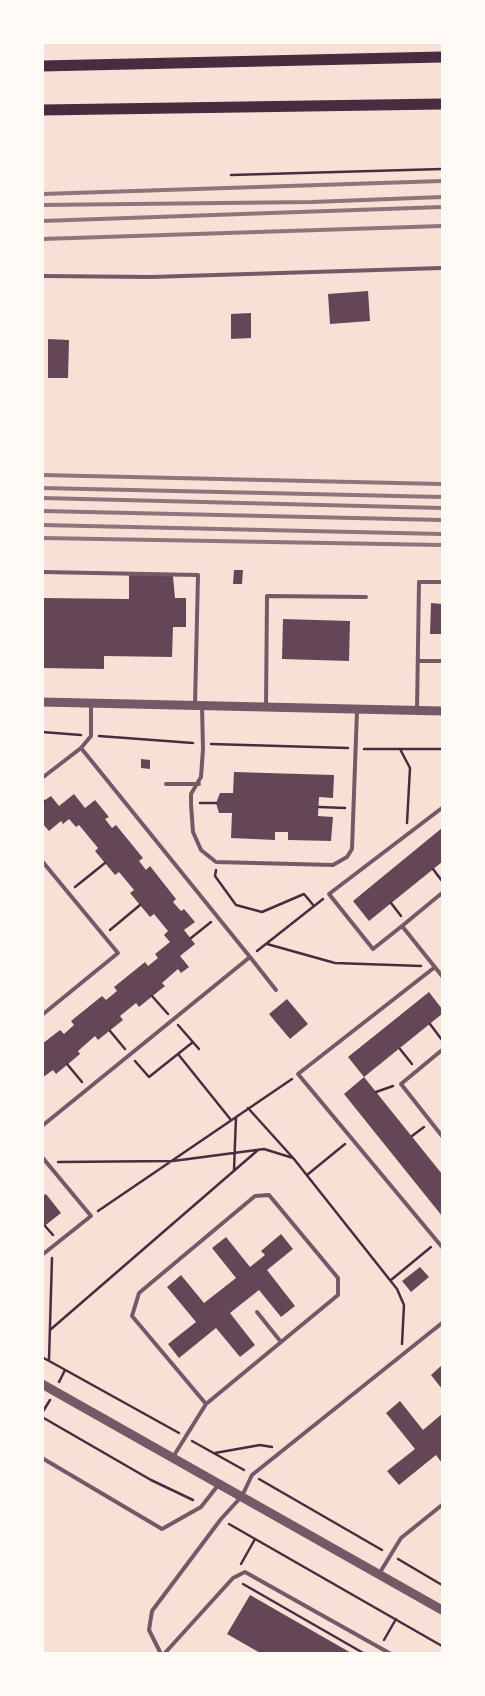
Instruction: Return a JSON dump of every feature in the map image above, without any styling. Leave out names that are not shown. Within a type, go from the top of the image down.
[{"type":"main road","points":[[42,66],[442,57]]},
{"type":"main road","points":[[42,110],[442,104]]},
{"type":"street","points":[[42,702],[442,711]]},
{"type":"street","points":[[42,1384],[442,1610]]},
{"type":"lane","points":[[42,276],[152,277],[442,268]]},
{"type":"lane","points":[[42,572],[198,575],[198,706],[203,743],[198,784],[192,794],[190,804],[193,832],[196,841],[201,850],[216,862],[333,865],[341,862],[352,849],[357,709]]},
{"type":"lane","points":[[417,710],[420,582],[442,582]]},
{"type":"lane","points":[[266,707],[267,596],[366,597]]},
{"type":"lane","points":[[418,661],[442,661]]},
{"type":"lane","points":[[42,778],[81,748],[91,736],[91,703]]},
{"type":"lane","points":[[81,748],[276,990]]},
{"type":"lane","points":[[166,784],[198,784]]},
{"type":"lane","points":[[442,808],[329,894],[373,949],[442,893]]},
{"type":"lane","points":[[42,861],[118,953],[42,1015]]},
{"type":"lane","points":[[402,926],[442,976]]},
{"type":"lane","points":[[42,1126],[250,957]]},
{"type":"lane","points":[[435,967],[298,1074],[442,1246]]},
{"type":"lane","points":[[442,1050],[401,1084],[442,1136]]},
{"type":"lane","points":[[42,1156],[91,1216],[42,1255]]},
{"type":"lane","points":[[173,1457],[206,1404],[338,1295],[338,1278],[269,1195],[255,1196],[139,1293],[132,1316],[206,1404]]},
{"type":"lane","points":[[257,1312],[281,1342]]},
{"type":"lane","points":[[391,1654],[245,1572],[233,1578],[162,1654],[149,1630],[152,1611],[221,1519],[242,1496],[252,1475],[442,1323]]},
{"type":"lane","points":[[42,1458],[162,1529],[201,1507],[220,1483]]},
{"type":"lane","points":[[379,1574],[401,1538],[442,1505]]},
{"type":"path","points":[[231,176],[442,169]]},
{"type":"path","points":[[42,732],[203,743],[442,749]]},
{"type":"path","points":[[400,749],[410,768],[406,837]]},
{"type":"path","points":[[190,804],[216,803]]},
{"type":"path","points":[[319,807],[354,808]]},
{"type":"path","points":[[216,862],[215,876],[236,906],[262,912],[304,894],[314,906]]},
{"type":"path","points":[[68,893],[105,863]]},
{"type":"path","points":[[433,869],[442,881]]},
{"type":"path","points":[[250,957],[329,894]]},
{"type":"path","points":[[391,904],[406,923]]},
{"type":"path","points":[[103,935],[140,905]]},
{"type":"path","points":[[191,938],[217,917]]},
{"type":"path","points":[[266,944],[335,963],[435,967]]},
{"type":"path","points":[[152,996],[199,1049]]},
{"type":"path","points":[[430,1024],[442,1040]]},
{"type":"path","points":[[110,1031],[149,1078],[193,1042]]},
{"type":"path","points":[[400,1049],[417,1071]]},
{"type":"path","points":[[178,1054],[231,1120]]},
{"type":"path","points":[[68,1064],[88,1089]]},
{"type":"path","points":[[91,1216],[298,1074]]},
{"type":"path","points":[[376,1092],[401,1084]]},
{"type":"path","points":[[248,1108],[294,1159],[391,1280],[404,1305],[401,1356]]},
{"type":"path","points":[[234,1171],[236,1117]]},
{"type":"path","points":[[412,1136],[431,1121]]},
{"type":"path","points":[[307,1175],[352,1138]]},
{"type":"path","points":[[47,1162],[173,1161],[236,1151],[264,1149],[294,1159]]},
{"type":"path","points":[[50,1330],[258,1150]]},
{"type":"path","points":[[391,1280],[438,1242]]},
{"type":"path","points":[[49,1361],[53,1247]]},
{"type":"path","points":[[42,1357],[186,1437],[442,1585]]},
{"type":"path","points":[[42,1417],[151,1480],[192,1499],[201,1507]]},
{"type":"path","points":[[214,1453],[260,1445],[285,1449]]},
{"type":"path","points":[[221,1519],[442,1646]]},
{"type":"path","points":[[249,1550],[255,1539]]},
{"type":"path","points":[[390,1629],[396,1619]]},
{"type":"building","points":[[368,291],[370,321],[330,324],[328,294]]},
{"type":"building","points":[[251,313],[251,338],[231,339],[231,314]]},
{"type":"building","points":[[48,339],[69,340],[68,378],[48,378]]},
{"type":"building","points":[[234,570],[243,570],[242,584],[233,584]]},
{"type":"building","points":[[129,574],[173,576],[175,598],[186,598],[186,627],[173,627],[172,657],[104,656],[104,669],[42,668],[42,598],[129,599]]},
{"type":"building","points":[[431,603],[442,604],[442,634],[430,634]]},
{"type":"building","points":[[283,619],[350,621],[349,661],[282,659]]},
{"type":"building","points":[[141,759],[150,760],[150,769],[141,768]]},
{"type":"building","points":[[234,772],[334,775],[333,798],[319,797],[318,816],[333,817],[331,841],[288,840],[288,832],[275,832],[275,840],[231,838],[232,813],[219,813],[216,803],[220,793],[233,793]]},
{"type":"building","points":[[74,794],[85,808],[95,800],[109,817],[105,819],[112,828],[116,825],[143,858],[139,861],[146,870],[150,866],[176,899],[173,902],[181,911],[184,909],[195,922],[184,930],[195,944],[180,956],[189,967],[181,973],[178,969],[162,983],[165,986],[139,1007],[136,1003],[120,1016],[123,1020],[98,1040],[95,1036],[78,1051],[80,1054],[56,1074],[53,1070],[42,1078],[42,1044],[60,1030],[64,1034],[74,1025],[71,1021],[102,996],[106,1000],[117,991],[114,987],[145,962],[148,966],[158,958],[155,954],[170,942],[164,935],[168,931],[154,914],[150,917],[130,893],[134,890],[119,872],[115,875],[95,851],[98,848],[79,825],[76,827],[69,819],[63,824],[61,821],[49,831],[42,823],[42,802],[51,796],[59,806]]},
{"type":"building","points":[[442,828],[442,862],[369,921],[353,901]]},
{"type":"building","points":[[429,992],[442,1009],[442,1014],[364,1077],[348,1057]]},
{"type":"building","points":[[287,999],[308,1024],[290,1039],[269,1014]]},
{"type":"building","points":[[364,1077],[442,1174],[442,1216],[344,1094]]},
{"type":"building","points":[[46,1194],[61,1213],[42,1228],[42,1196]]},
{"type":"building","points":[[281,1234],[293,1249],[267,1270],[295,1306],[281,1317],[259,1290],[230,1313],[255,1345],[240,1357],[216,1328],[179,1358],[168,1344],[196,1322],[167,1287],[181,1275],[204,1303],[236,1278],[212,1248],[226,1237],[250,1267],[265,1255],[261,1251]]},
{"type":"building","points":[[420,1267],[429,1277],[411,1292],[402,1281]]},
{"type":"building","points":[[442,1365],[442,1389],[431,1375]]},
{"type":"building","points":[[400,1401],[423,1430],[442,1414],[442,1463],[436,1455],[399,1485],[387,1471],[415,1449],[386,1413]]},
{"type":"building","points":[[250,1595],[353,1654],[262,1654],[227,1634]]},
{"type":"railway","points":[[42,194],[442,181]]},
{"type":"railway","points":[[42,205],[312,202],[442,197]]},
{"type":"railway","points":[[42,221],[442,207]]},
{"type":"railway","points":[[42,239],[442,226]]},
{"type":"railway","points":[[42,475],[442,484]]},
{"type":"railway","points":[[42,488],[442,497]]},
{"type":"railway","points":[[42,498],[442,508]]},
{"type":"railway","points":[[42,511],[442,520]]},
{"type":"railway","points":[[42,525],[442,534]]},
{"type":"railway","points":[[42,538],[442,545]]}]
